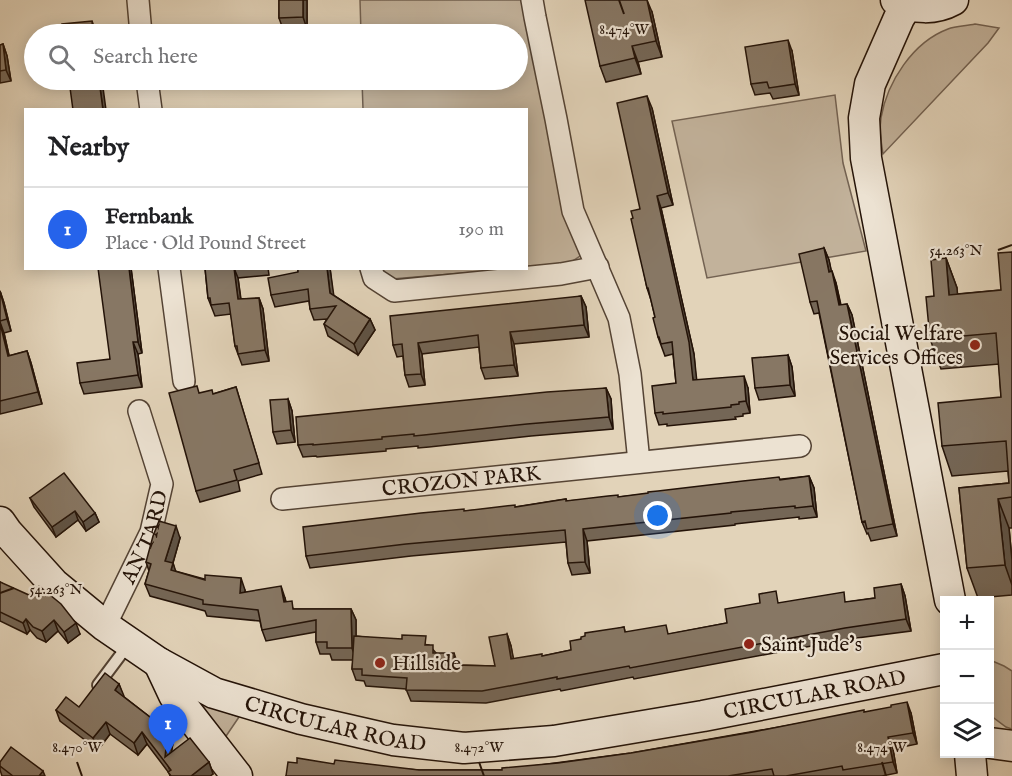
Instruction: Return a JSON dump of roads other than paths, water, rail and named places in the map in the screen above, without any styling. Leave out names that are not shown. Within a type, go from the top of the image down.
[{"type":"street","points":[[138,0],[140,24]]},
{"type":"street","points":[[532,0],[573,211],[619,318],[630,374],[639,462]]},
{"type":"street","points":[[949,596],[866,158],[864,118],[870,84],[902,3],[927,8],[953,0]]},
{"type":"street","points":[[148,90],[151,108]]},
{"type":"street","points":[[372,270],[374,278],[394,291],[561,274],[598,267]]},
{"type":"street","points":[[169,270],[184,381]]},
{"type":"street","name":"AN TARD","points":[[105,626],[151,532],[162,484],[139,411]]},
{"type":"street","name":"CROZON PARK","points":[[282,499],[800,446]]},
{"type":"street","name":"CIRCULAR ROAD","points":[[0,522],[54,584],[105,626],[159,663],[214,693],[301,719],[393,740],[464,748],[554,741],[703,716],[940,670]]},
{"type":"street","points":[[159,663],[174,695],[237,776]]},
{"type":"street","points":[[994,744],[1012,746]]},
{"type":"street","points":[[970,758],[972,776]]},
{"type":"lane","points":[[89,696],[129,644]]},
{"type":"place","name":"Social Welfare Services Offices","points":[[975,345]]},
{"type":"place","name":"Saint Jude's","points":[[749,644]]},
{"type":"place","name":"Hillside","points":[[380,663]]},
{"type":"place","name":"Fernbank","points":[[168,754]]}]
